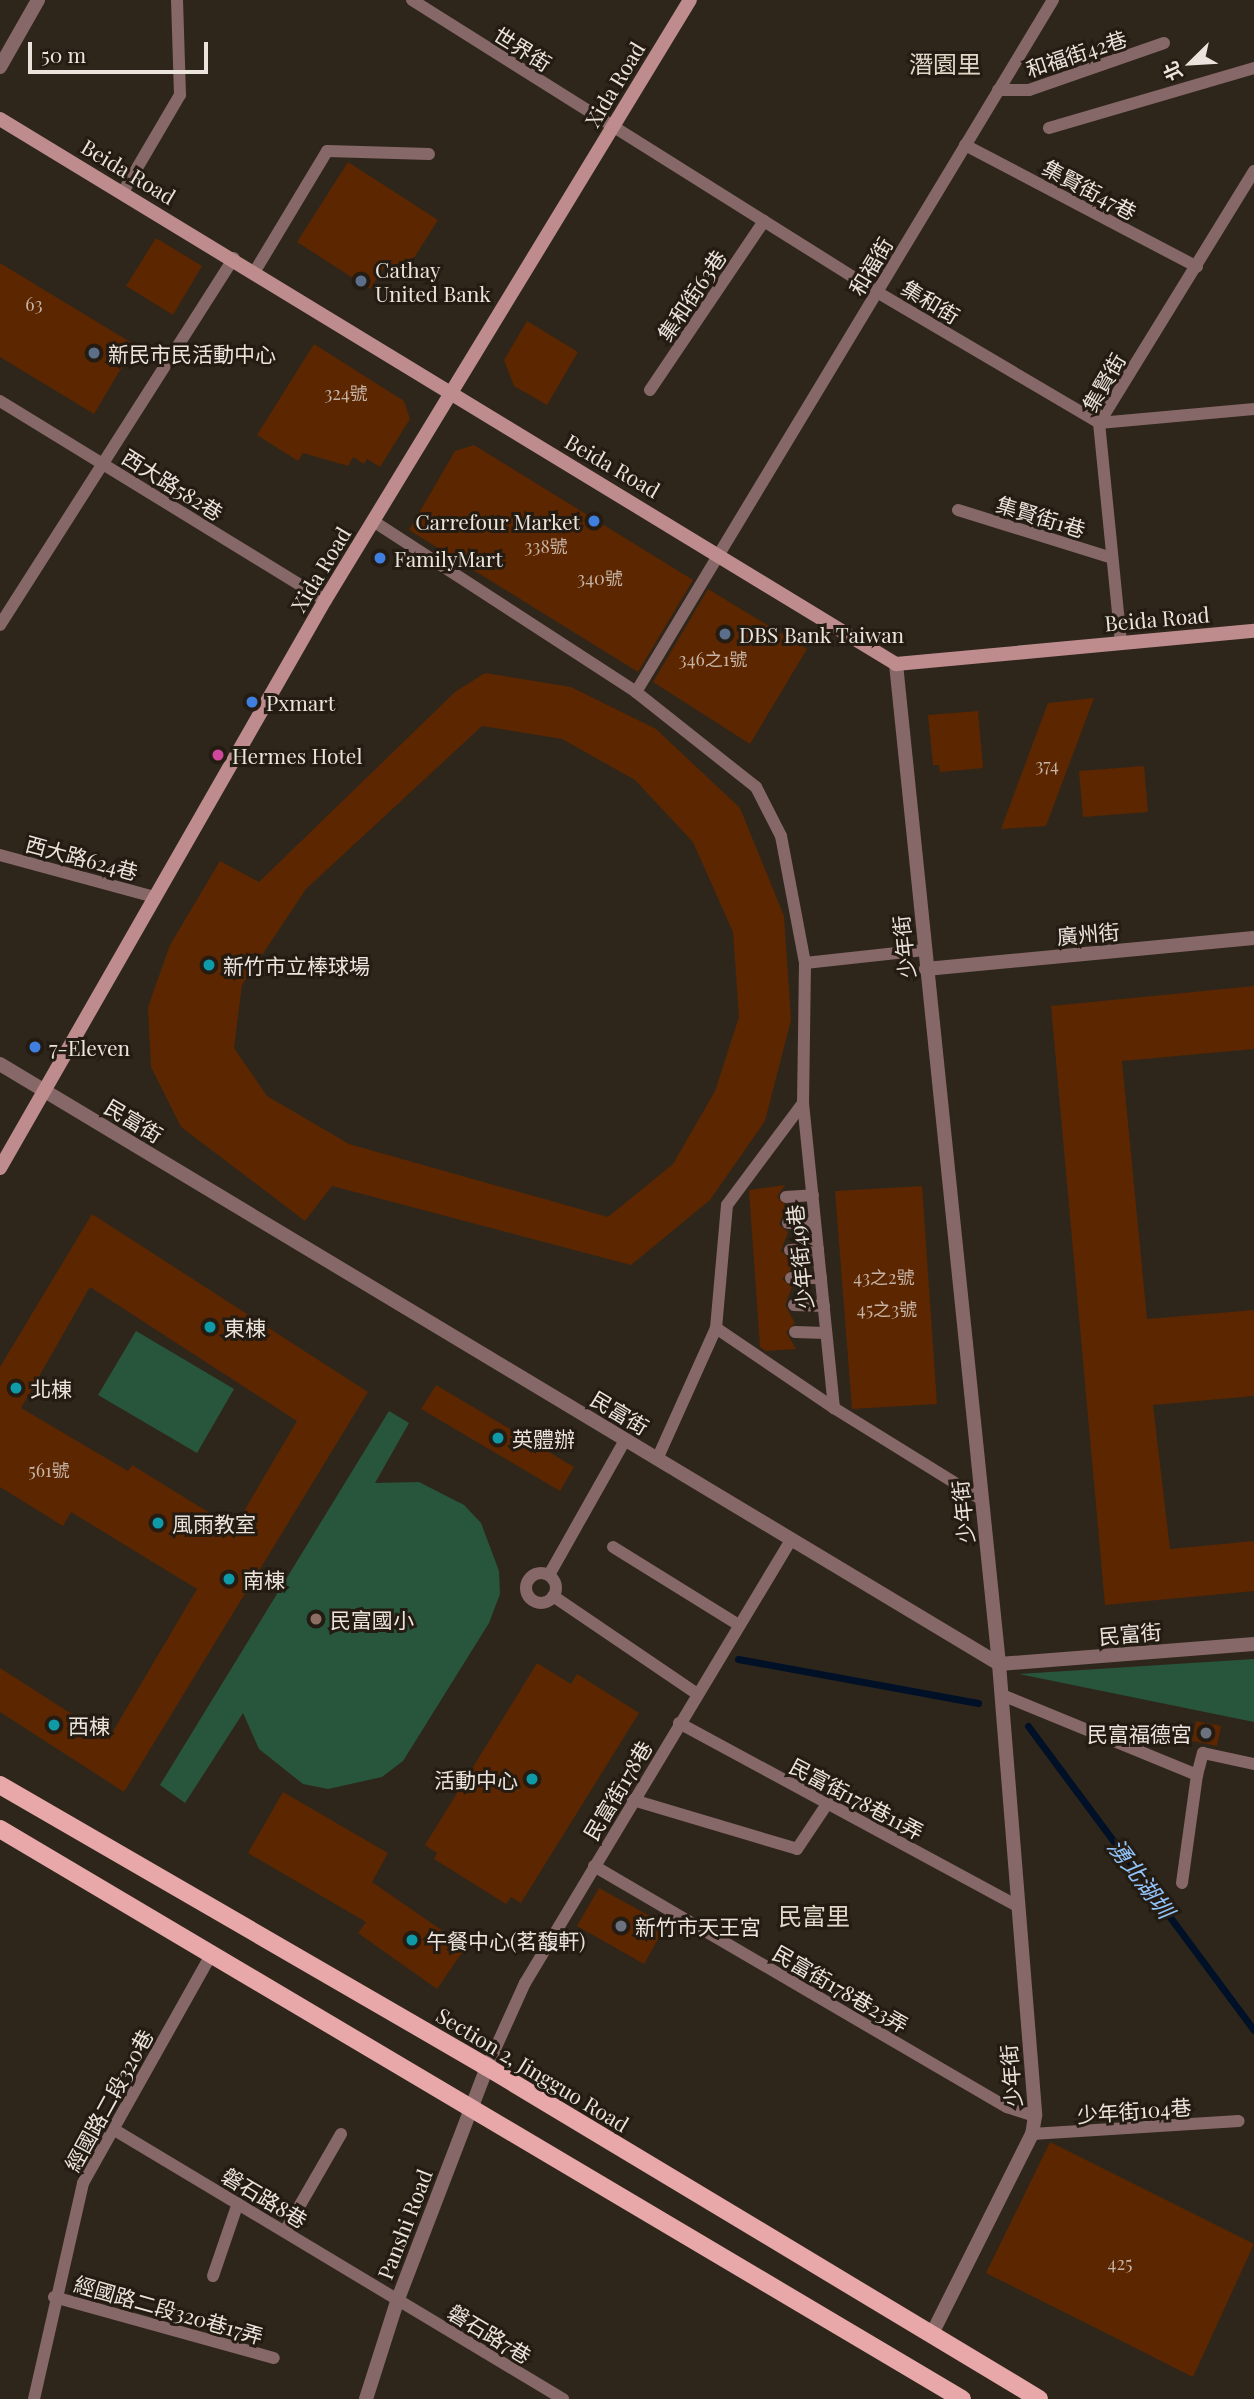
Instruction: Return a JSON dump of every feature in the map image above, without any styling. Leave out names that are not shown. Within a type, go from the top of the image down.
[{"type":"main road","name":"Section 2, Jingguo Road","points":[[0,1785],[487,2067],[933,2332],[1039,2399]]},
{"type":"main road","points":[[0,1829],[962,2399]]},
{"type":"street","points":[[0,67],[38,0]]},
{"type":"street","name":"Xida Road","points":[[1,1163],[45,1091],[325,600],[690,0]]},
{"type":"street","name":"Beida Road","points":[[0,119],[234,258],[452,394],[720,552],[897,664],[1254,631]]},
{"type":"street","name":"少年街","points":[[897,664],[924,950],[1002,1695],[1035,2116],[1032,2134],[933,2332]]},
{"type":"street","name":"廣州街","points":[[926,969],[1254,938]]},
{"type":"street","name":"民富街","points":[[0,1064],[999,1664],[1254,1644]]},
{"type":"street","name":"Panshi Road","points":[[366,2399],[398,2299],[487,2067]]},
{"type":"lane","points":[[123,192],[180,95],[177,0]]},
{"type":"lane","name":"世界街","points":[[412,0],[613,128]]},
{"type":"lane","name":"和福街","points":[[636,692],[1053,0]]},
{"type":"lane","name":"和福街42巷","points":[[998,90],[1029,90],[1164,43]]},
{"type":"lane","points":[[1049,128],[1254,68]]},
{"type":"lane","name":"集和街","points":[[613,128],[877,292],[1099,423]]},
{"type":"lane","name":"集賢街47巷","points":[[965,145],[1196,267]]},
{"type":"lane","points":[[255,271],[327,151],[429,154]]},
{"type":"lane","name":"集賢街","points":[[1121,643],[1099,423],[1254,171]]},
{"type":"lane","name":"集和街63巷","points":[[650,390],[764,221]]},
{"type":"lane","points":[[0,625],[100,462],[234,258]]},
{"type":"lane","name":"西大路582巷","points":[[0,401],[325,600]]},
{"type":"lane","points":[[1099,423],[1254,409]]},
{"type":"lane","name":"集賢街1巷","points":[[958,510],[1112,558]]},
{"type":"lane","name":"少年街49巷","points":[[373,522],[636,692],[756,787],[781,836],[805,964],[803,1103],[834,1408]]},
{"type":"lane","name":"西大路624巷","points":[[0,855],[155,897]]},
{"type":"lane","points":[[805,964],[924,950]]},
{"type":"lane","points":[[657,1459],[716,1328],[727,1205],[803,1103]]},
{"type":"lane","points":[[786,1197],[813,1195]]},
{"type":"lane","points":[[788,1223],[816,1223]]},
{"type":"lane","points":[[790,1250],[818,1249]]},
{"type":"lane","points":[[791,1278],[821,1279]]},
{"type":"lane","points":[[793,1305],[824,1306]]},
{"type":"lane","points":[[716,1328],[834,1408],[981,1499]]},
{"type":"lane","points":[[795,1332],[826,1333]]},
{"type":"lane","points":[[549,1575],[625,1440]]},
{"type":"lane","name":"民富街178巷","points":[[487,2067],[525,1983],[791,1540]]},
{"type":"lane","points":[[613,1547],[739,1625]]},
{"type":"lane","points":[[549,1575],[556,1586],[553,1596],[540,1603],[526,1590],[531,1576],[549,1575]]},
{"type":"lane","points":[[553,1596],[697,1694]]},
{"type":"lane","points":[[1002,1695],[1197,1775]]},
{"type":"lane","name":"民富街178巷11弄","points":[[679,1723],[1017,1906]]},
{"type":"lane","points":[[1182,1883],[1197,1775],[1203,1753],[1254,1764]]},
{"type":"lane","points":[[633,1800],[797,1849],[827,1804]]},
{"type":"lane","name":"民富街178巷23弄","points":[[593,1866],[1007,2107],[1035,2116]]},
{"type":"lane","name":"經國路二段320巷","points":[[34,2399],[54,2297],[83,2183],[212,1953]]},
{"type":"lane","name":"少年街104巷","points":[[1032,2134],[1239,2121]]},
{"type":"lane","name":"磐石路8巷","points":[[113,2129],[398,2299]]},
{"type":"lane","points":[[285,2231],[341,2134]]},
{"type":"lane","points":[[213,2276],[237,2203]]},
{"type":"lane","name":"經國路二段320巷17弄","points":[[54,2297],[274,2358]]},
{"type":"lane","name":"磐石路7巷","points":[[398,2299],[563,2399]]},
{"type":"green space","points":[[136,1331],[234,1389],[197,1453],[98,1395]]},
{"type":"green space","points":[[389,1411],[409,1423],[375,1483],[419,1482],[464,1505],[481,1523],[499,1571],[500,1594],[489,1623],[403,1761],[382,1777],[328,1789],[303,1784],[259,1749],[243,1713],[185,1803],[160,1785]]},
{"type":"green space","points":[[1254,1659],[1254,1722],[1019,1674]]},
{"type":"building","points":[[348,162],[438,220],[402,277],[385,266],[370,289],[297,242]]},
{"type":"building","points":[[156,238],[202,266],[173,315],[126,286]]},
{"type":"building","points":[[0,263],[135,345],[94,414],[0,357]]},
{"type":"building","points":[[527,321],[578,352],[547,405],[514,386],[504,360]]},
{"type":"building","points":[[314,344],[404,401],[410,419],[380,467],[367,459],[364,464],[353,457],[348,466],[303,453],[298,461],[257,435]]},
{"type":"building","points":[[474,445],[693,580],[638,672],[409,530],[455,451]]},
{"type":"building","points":[[708,589],[807,649],[750,744],[653,682]]},
{"type":"building","name":"新竹市立棒球場","points":[[485,673],[571,687],[656,729],[740,808],[784,916],[791,1020],[765,1121],[710,1200],[631,1265],[332,1186],[305,1221],[181,1127],[151,1067],[148,1007],[170,945],[220,861],[259,882],[455,692]],"holes":[[[482,726],[562,739],[635,780],[693,842],[733,932],[739,1017],[715,1091],[673,1164],[608,1217],[349,1144],[267,1096],[234,1048],[242,985],[306,889]]]},
{"type":"building","points":[[1094,698],[1046,826],[1001,829],[1048,703]]},
{"type":"building","points":[[978,711],[983,768],[940,772],[939,765],[933,765],[928,715]]},
{"type":"building","points":[[1144,766],[1148,812],[1083,817],[1079,771]]},
{"type":"building","points":[[1254,986],[1254,1049],[1122,1061],[1147,1319],[1254,1310],[1254,1396],[1153,1405],[1170,1549],[1254,1541],[1254,1591],[1105,1605],[1051,1006]]},
{"type":"building","points":[[785,1185],[777,1197],[787,1206],[779,1224],[788,1232],[781,1251],[790,1259],[791,1269],[782,1279],[792,1287],[785,1305],[795,1323],[786,1332],[796,1349],[766,1351],[760,1347],[749,1190]]},
{"type":"building","points":[[922,1186],[937,1404],[852,1409],[835,1191]]},
{"type":"building","points":[[92,1214],[368,1392],[124,1792],[0,1712],[0,1668],[109,1738],[197,1589],[71,1512],[63,1526],[0,1487],[0,1367]],"holes":[[[90,1287],[297,1421],[234,1528],[132,1465],[128,1471],[21,1408]]]},
{"type":"building","name":"英體辦","points":[[436,1385],[574,1467],[560,1491],[421,1409]]},
{"type":"building","name":"活動中心","points":[[537,1663],[571,1684],[577,1674],[639,1713],[521,1903],[511,1897],[506,1904],[434,1859],[437,1853],[425,1845]]},
{"type":"building","name":"民富福德宮","points":[[1196,1721],[1221,1726],[1217,1746],[1192,1741]]},
{"type":"building","points":[[283,1792],[388,1853],[372,1882],[466,1947],[437,1989],[358,1933],[366,1922],[248,1853]]},
{"type":"building","name":"新竹市天王宮","points":[[599,1888],[666,1925],[644,1964],[577,1926]]},
{"type":"building","points":[[1050,2142],[1254,2244],[1193,2377],[986,2273]]},
{"type":"waterway","name":"湧北湖圳","points":[[738,1659],[978,1703]]},
{"type":"waterway","name":"湧北湖圳","points":[[1028,1726],[1254,2030]]},
{"type":"place","name":"Cathay United Bank","points":[[361,281]]},
{"type":"place","name":"新民市民活動中心","points":[[94,353]]},
{"type":"place","name":"Carrefour Market","points":[[594,521]]},
{"type":"place","name":"FamilyMart","points":[[380,558]]},
{"type":"place","name":"DBS Bank Taiwan","points":[[725,634]]},
{"type":"place","name":"Pxmart","points":[[252,702]]},
{"type":"place","name":"Hermes Hotel","points":[[218,755]]},
{"type":"place","name":"新竹市立棒球場","points":[[209,965]]},
{"type":"place","name":"7-Eleven","points":[[35,1047]]},
{"type":"place","name":"東棟","points":[[210,1327]]},
{"type":"place","name":"北棟","points":[[16,1388]]},
{"type":"place","name":"英體辦","points":[[498,1438]]},
{"type":"place","name":"風雨教室","points":[[158,1523]]},
{"type":"place","name":"南棟","points":[[229,1579]]},
{"type":"place","name":"民富國小","points":[[316,1619]]},
{"type":"place","name":"西棟","points":[[54,1725]]},
{"type":"place","name":"民富福德宮","points":[[1206,1733]]},
{"type":"place","name":"活動中心","points":[[532,1779]]},
{"type":"place","name":"新竹市天王宮","points":[[621,1926]]},
{"type":"place","name":"午餐中心(茗馥軒)","points":[[412,1940]]},
{"type":"district","name":"潛園里","points":[[945,64]]},
{"type":"district","name":"民富里","points":[[814,1916]]}]
